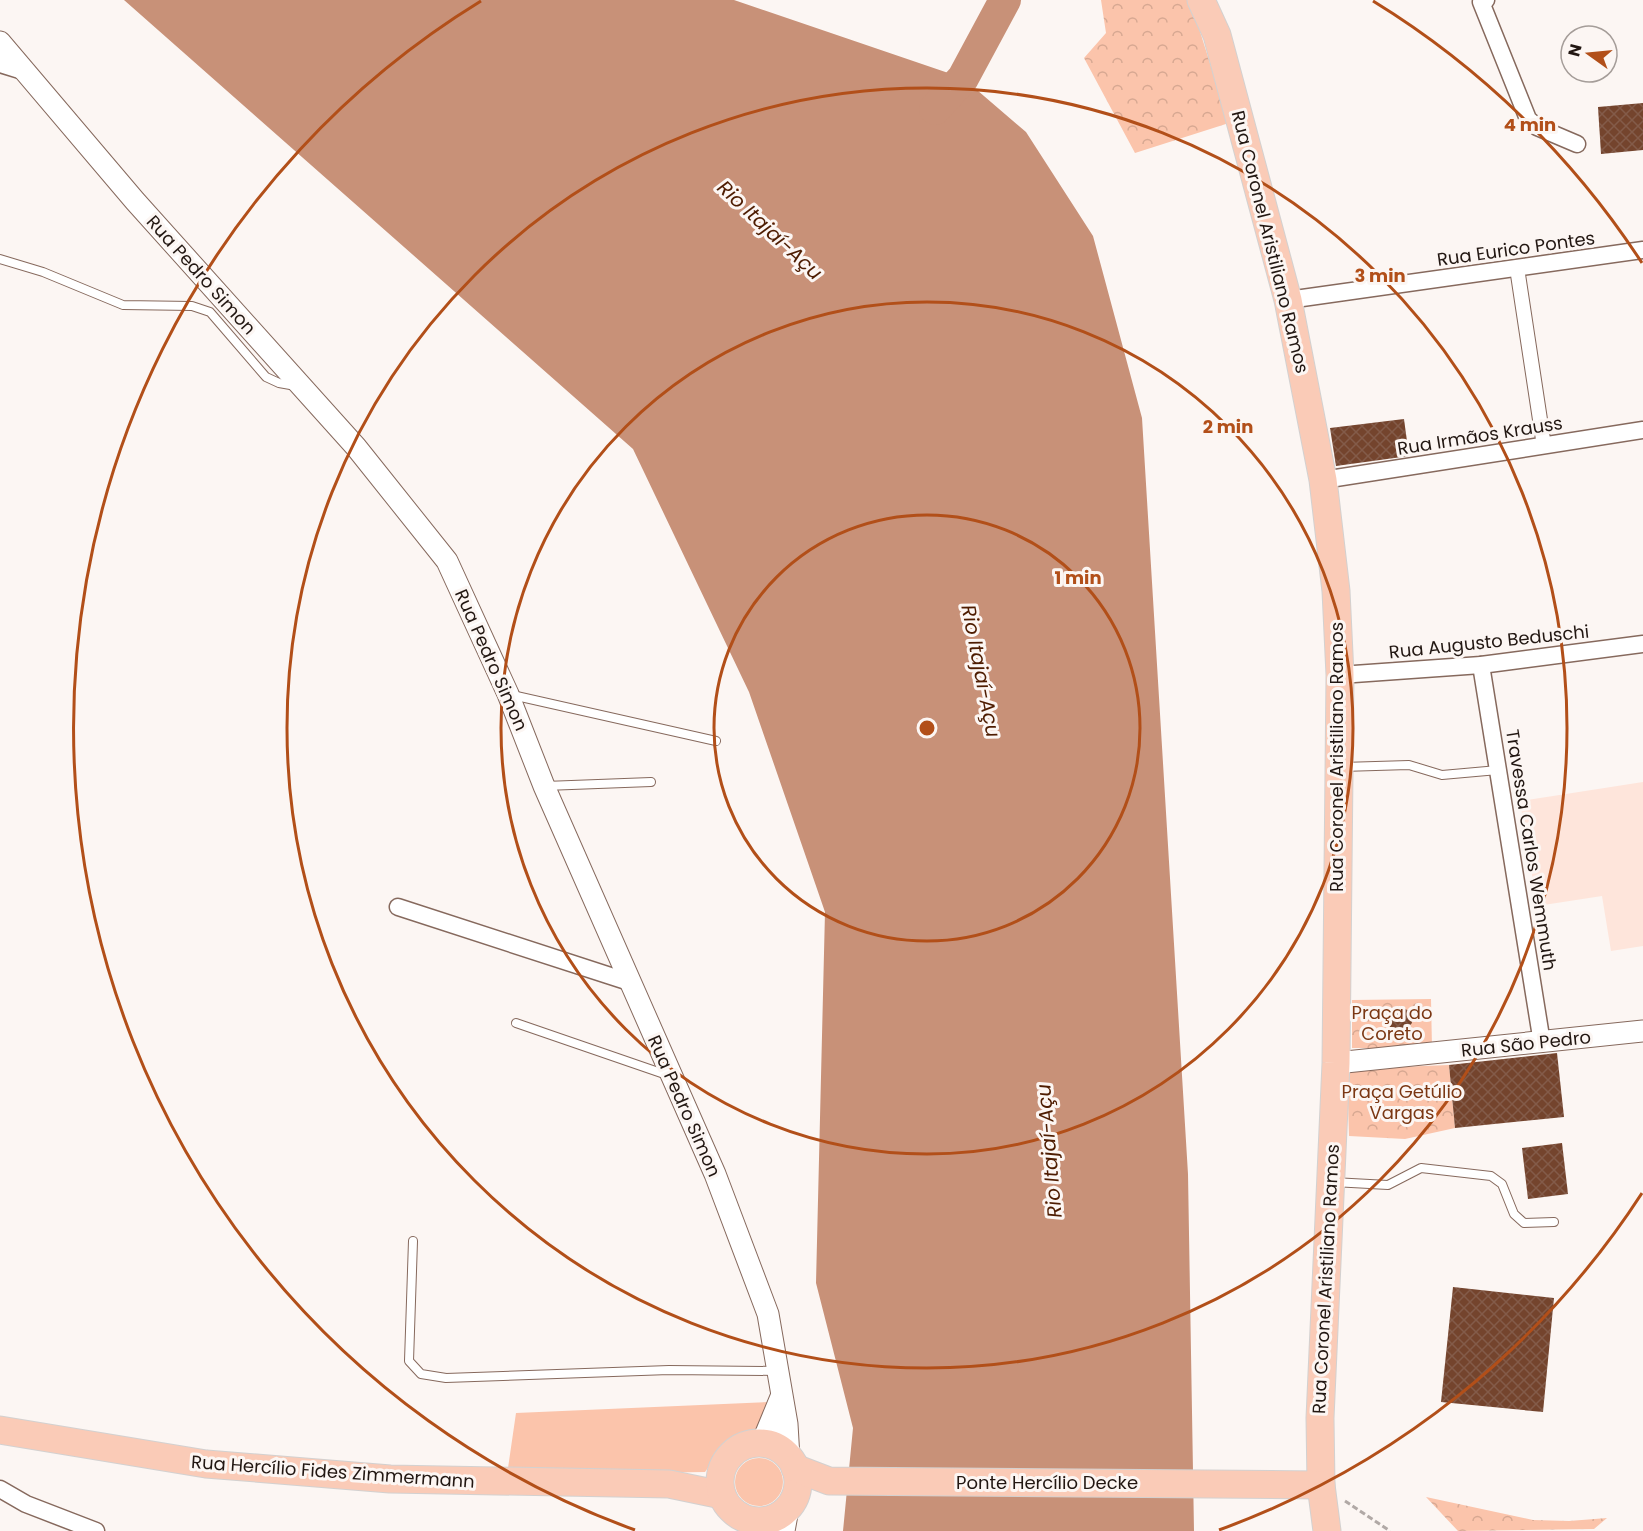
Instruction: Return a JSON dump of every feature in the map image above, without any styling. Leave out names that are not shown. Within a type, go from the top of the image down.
[{"type":"main road","name":"Rua Coronel Aristiliano Ramos","points":[[1201,0],[1217,35],[1288,300],[1323,480],[1335,591],[1340,675],[1336,1063],[1320,1418],[1321,1485],[1327,1531]]},
{"type":"main road","name":"Rua Hercílio Fides Zimmermann","points":[[0,1430],[206,1464],[308,1474],[465,1482],[669,1484],[722,1482]]},
{"type":"main road","points":[[762,1443],[777,1448],[792,1463],[833,1481],[779,1518],[750,1521],[738,1516],[728,1507],[722,1482],[727,1460],[742,1447],[762,1443]]},
{"type":"main road","points":[[779,1518],[792,1463]]},
{"type":"main road","name":"Ponte Hercílio Decke","points":[[833,1481],[1321,1485]]},
{"type":"street","points":[[1482,1],[1528,119],[1537,127],[1577,144]]},
{"type":"street","name":"Rua Pedro Simon","points":[[0,42],[135,201],[356,447],[447,561],[508,694],[544,786],[715,1174],[768,1314],[792,1463]]},
{"type":"street","points":[[0,63],[27,72]]},
{"type":"street","name":"Rua Eurico Pontes","points":[[1288,300],[1643,250]]},
{"type":"street","points":[[1517,268],[1544,446]]},
{"type":"street","name":"Rua Irmãos Krauss","points":[[1323,480],[1643,430]]},
{"type":"street","name":"Rua Augusto Beduschi","points":[[1340,675],[1481,665],[1643,644]]},
{"type":"street","name":"Travessa Carlos Wemmuth","points":[[1481,665],[1542,1042]]},
{"type":"street","points":[[398,907],[629,982]]},
{"type":"street","name":"Rua São Pedro","points":[[1336,1063],[1643,1031]]},
{"type":"street","points":[[762,1443],[782,1396]]},
{"type":"street","points":[[0,1489],[26,1504],[96,1531]]},
{"type":"lane","points":[[0,259],[43,272],[123,305],[192,306],[210,312],[266,377],[279,383],[302,387]]},
{"type":"lane","points":[[508,694],[716,741]]},
{"type":"lane","points":[[1339,767],[1409,765],[1442,775],[1498,770]]},
{"type":"lane","points":[[544,786],[651,782]]},
{"type":"lane","points":[[516,1023],[673,1077]]},
{"type":"lane","points":[[1330,1182],[1388,1185],[1421,1168],[1491,1176],[1502,1185],[1514,1214],[1524,1222],[1554,1222]]},
{"type":"lane","points":[[413,1241],[409,1361],[421,1374],[446,1378],[669,1370],[778,1371]]},
{"type":"path","points":[[1321,1485],[1390,1531]]},
{"type":"shaded area","points":[[1643,782],[1643,946],[1611,951],[1602,896],[1537,906],[1520,801]]},
{"type":"green space","points":[[1101,0],[1190,0],[1229,123],[1135,153],[1084,58],[1106,33]]},
{"type":"green space","name":"Praça do Coreto","points":[[1431,999],[1432,1048],[1352,1048],[1352,1000]]},
{"type":"green space","name":"Praça Getúlio Vargas","points":[[1449,1065],[1455,1128],[1405,1139],[1349,1136],[1347,1069]]},
{"type":"green space","points":[[770,1402],[766,1435],[721,1450],[705,1472],[507,1475],[516,1413]]},
{"type":"green space","points":[[754,1458],[764,1458],[776,1465],[783,1477],[783,1487],[776,1499],[764,1506],[754,1506],[739,1495],[735,1487],[735,1477],[746,1462]]},
{"type":"green space","points":[[1426,1497],[1533,1520],[1569,1521],[1607,1518],[1594,1529],[1458,1531]]},
{"type":"water","name":"Rio Itajaí-Açu","points":[[124,0],[734,0],[963,78],[1026,132],[1093,236],[1142,418],[1188,1174],[1194,1531],[843,1531],[853,1428],[816,1283],[825,912],[749,692],[633,449]]},
{"type":"building","points":[[1643,103],[1643,150],[1601,154],[1598,107]]},
{"type":"building","points":[[1404,419],[1409,456],[1336,466],[1330,428]]},
{"type":"building","points":[[1401,1006],[1410,1012],[1412,1023],[1404,1032],[1393,1031],[1386,1021],[1390,1010]]},
{"type":"building","points":[[1557,1053],[1564,1117],[1455,1128],[1449,1065]]},
{"type":"building","points":[[1562,1143],[1568,1194],[1528,1199],[1522,1148]]},
{"type":"building","points":[[1453,1287],[1554,1298],[1543,1412],[1441,1402]]},
{"type":"waterway","points":[[935,109],[963,78],[1005,0]]}]
